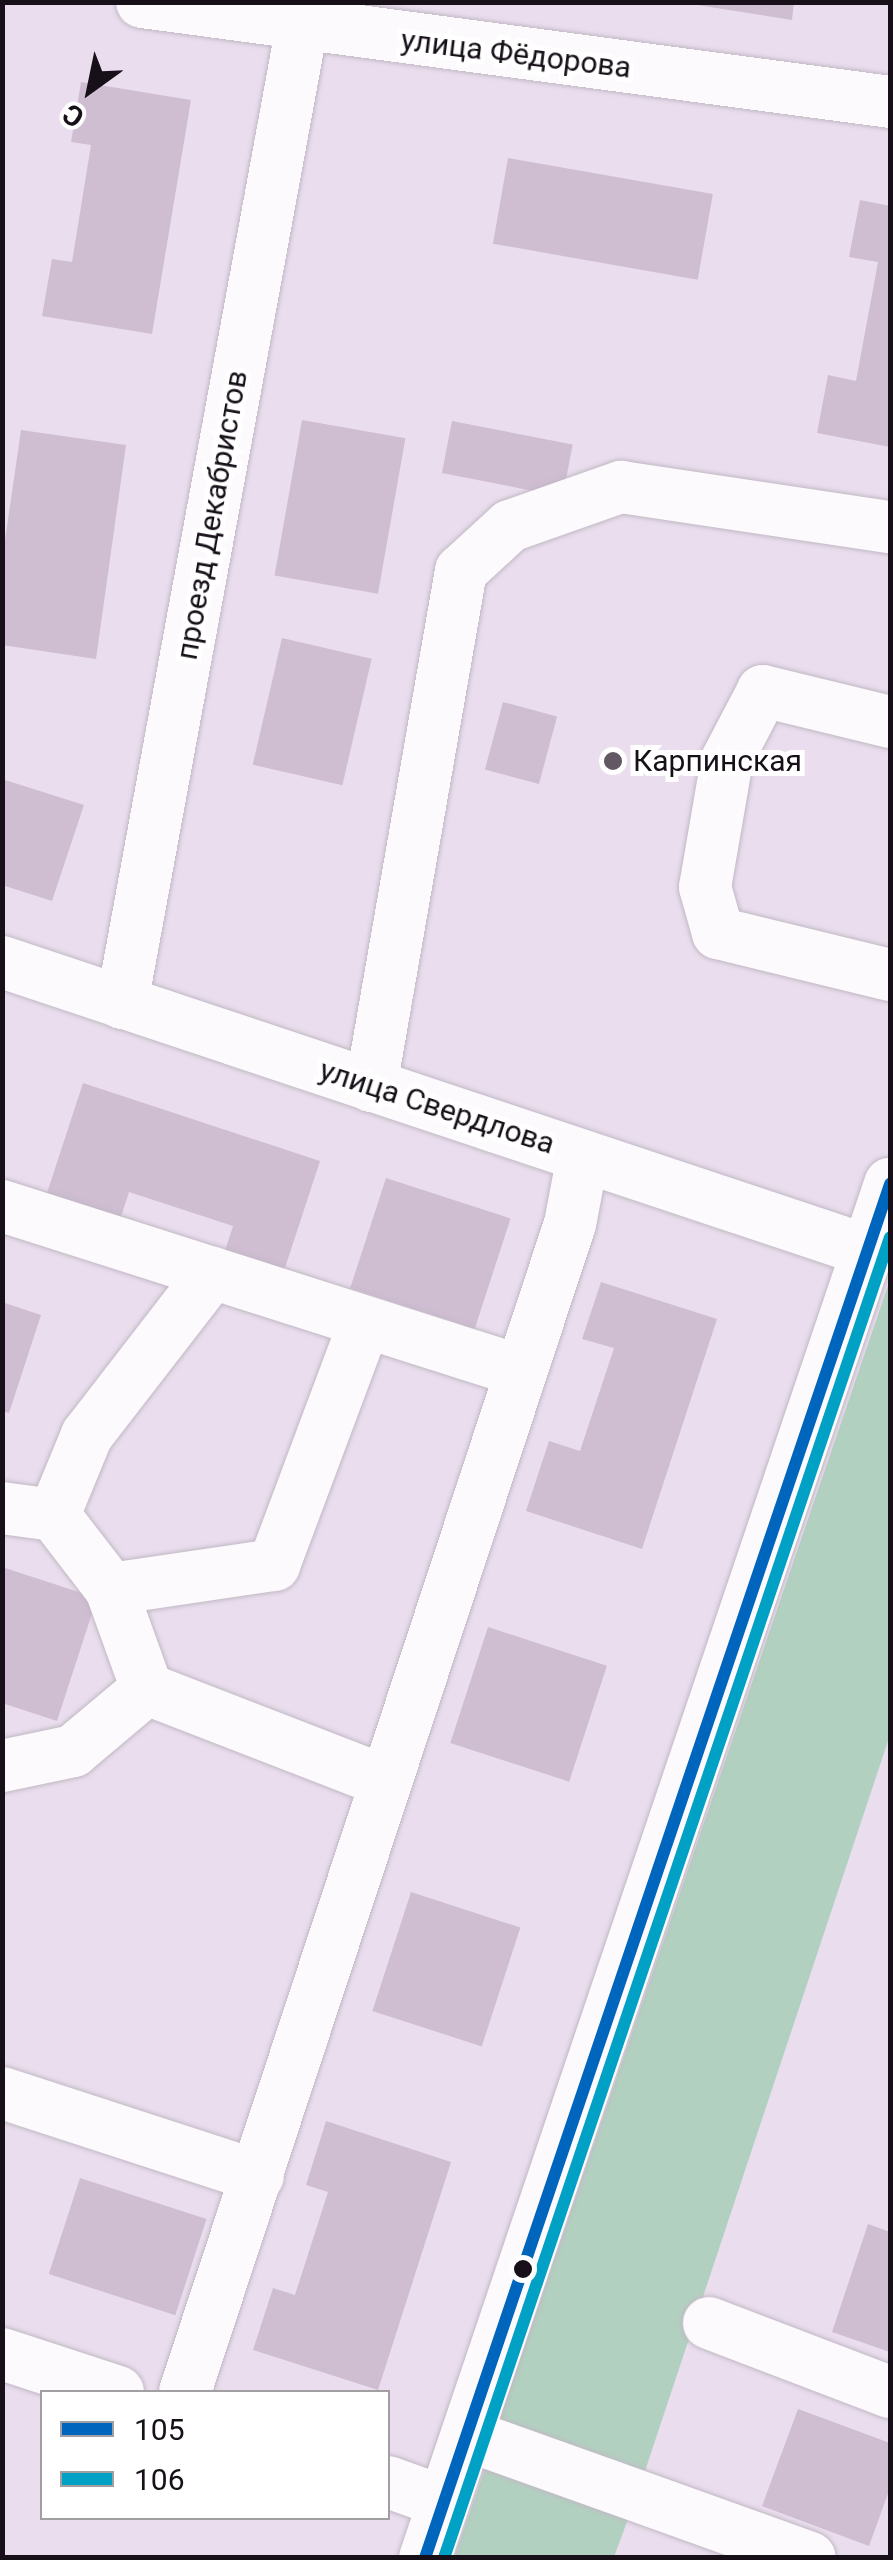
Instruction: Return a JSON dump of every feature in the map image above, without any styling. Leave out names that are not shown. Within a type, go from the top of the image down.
[{"type":"street","name":"улица Фёдорова","points":[[142,2],[327,20],[890,102]]},
{"type":"street","name":"проезд Декабристов","points":[[122,1003],[327,20]]},
{"type":"street","points":[[371,1086],[462,571],[510,526],[620,487],[890,527]]},
{"type":"street","points":[[890,722],[763,691],[727,760],[705,887],[718,933],[890,975]]},
{"type":"street","name":"улица Свердлова","points":[[2,962],[872,1252]]},
{"type":"street","points":[[187,2390],[570,1224],[584,1156]]},
{"type":"street","points":[[425,2558],[872,1252],[890,1184]]},
{"type":"street","points":[[2,1206],[520,1371]]},
{"type":"street","points":[[54,1515],[87,1435],[212,1273]]},
{"type":"street","points":[[111,1589],[274,1565],[365,1322]]},
{"type":"street","points":[[2,1508],[54,1515],[111,1589],[147,1689],[384,1781]]},
{"type":"street","points":[[2,1766],[73,1752],[147,1689]]},
{"type":"street","points":[[2,2092],[258,2176]]},
{"type":"street","points":[[710,2323],[890,2392]]},
{"type":"street","points":[[2,2354],[112,2390]]},
{"type":"street","points":[[468,2435],[810,2558]]},
{"type":"street","points":[[390,2483],[444,2502]]},
{"type":"green space","points":[[890,1280],[890,1735],[643,2477],[496,2430]]},
{"type":"green space","points":[[488,2460],[631,2511],[614,2557],[454,2558]]},
{"type":"building","points":[[678,2],[794,2],[792,20]]},
{"type":"building","points":[[81,82],[191,100],[152,334],[42,316],[52,259],[72,262],[91,145],[71,142]]},
{"type":"building","points":[[508,158],[713,194],[698,280],[493,244]]},
{"type":"building","points":[[860,200],[890,206],[890,447],[817,433],[828,375],[856,381],[878,262],[849,257]]},
{"type":"building","points":[[302,420],[405,438],[378,594],[275,576]]},
{"type":"building","points":[[452,421],[573,444],[563,496],[442,473]]},
{"type":"building","points":[[21,430],[126,445],[96,659],[2,645],[2,561]]},
{"type":"building","points":[[282,638],[372,659],[342,785],[253,765]]},
{"type":"building","points":[[503,702],[557,716],[539,784],[485,770]]},
{"type":"building","points":[[2,779],[84,805],[52,901],[2,885]]},
{"type":"building","points":[[83,1083],[320,1161],[283,1274],[224,1254],[233,1226],[129,1192],[120,1220],[46,1196]]},
{"type":"building","points":[[386,1178],[511,1218],[475,1329],[350,1288]]},
{"type":"building","points":[[601,1282],[717,1319],[642,1549],[526,1511],[549,1441],[580,1451],[614,1348],[582,1339]]},
{"type":"building","points":[[2,1302],[41,1315],[9,1413],[2,1411]]},
{"type":"building","points":[[2,1567],[97,1598],[57,1721],[2,1703]]},
{"type":"building","points":[[488,1627],[607,1666],[569,1782],[450,1743]]},
{"type":"building","points":[[411,1892],[520,1928],[482,2046],[372,2011]]},
{"type":"building","points":[[326,2121],[451,2162],[378,2390],[253,2350],[273,2288],[295,2295],[328,2192],[306,2185]]},
{"type":"building","points":[[80,2178],[206,2219],[175,2315],[49,2274]]},
{"type":"building","points":[[868,2224],[890,2232],[890,2352],[832,2332]]},
{"type":"building","points":[[798,2409],[890,2443],[890,2488],[869,2546],[762,2506]]},
{"type":"transit line","name":"105","points":[[425,2558],[890,1184]]},
{"type":"transit line","name":"106","points":[[444,2558],[890,1237]]},
{"type":"place","name":"Карпинская","points":[[613,761]]}]
